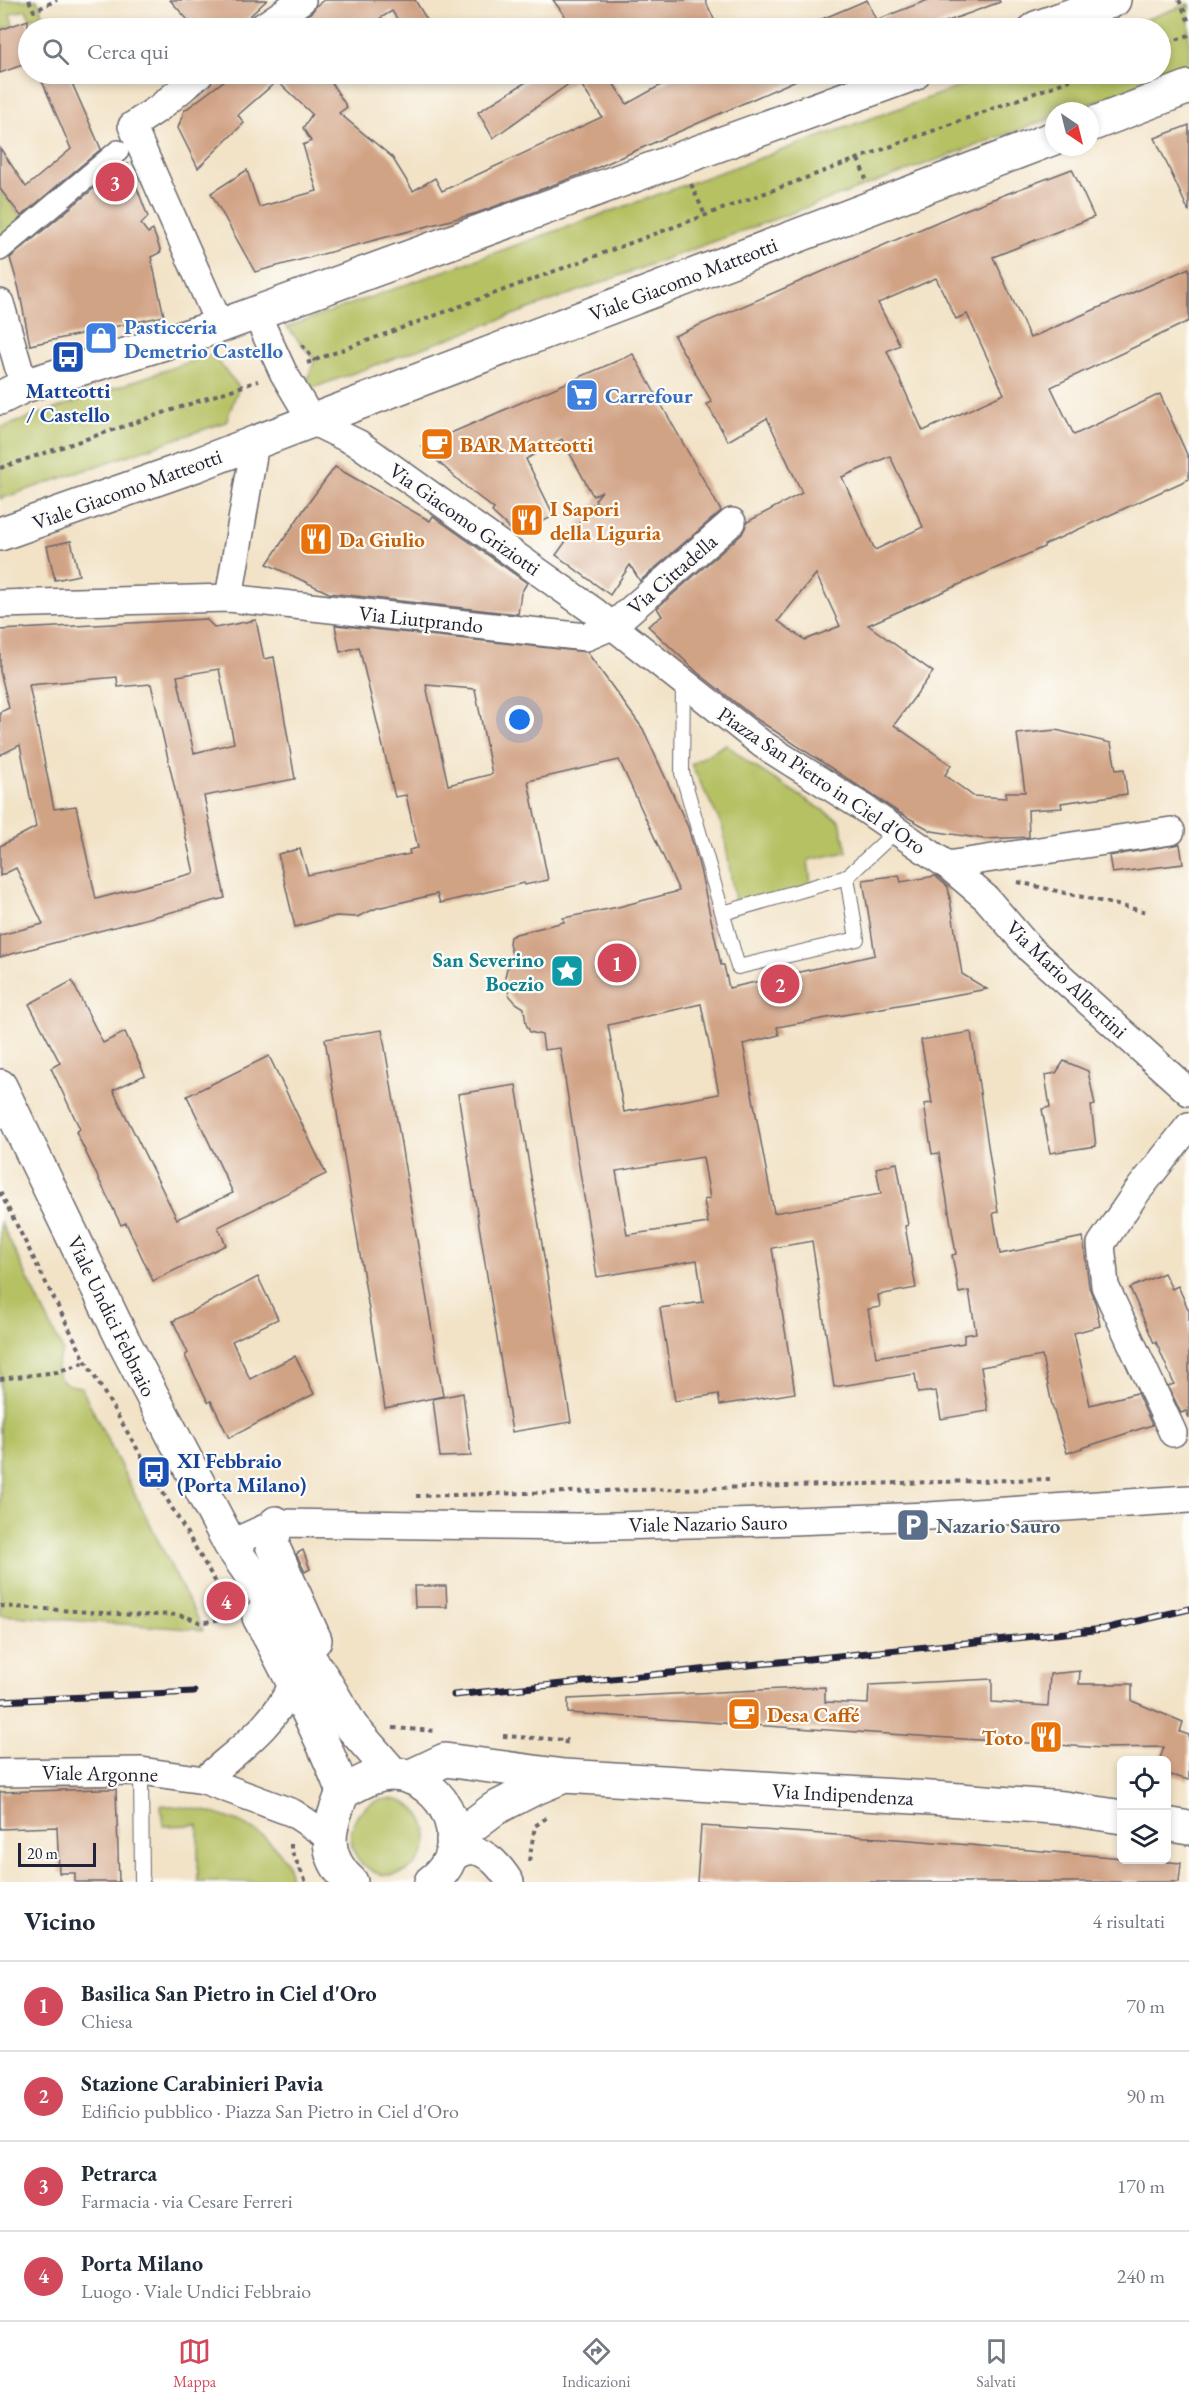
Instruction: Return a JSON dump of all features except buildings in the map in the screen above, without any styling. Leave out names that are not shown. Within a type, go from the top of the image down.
[{"type":"street","points":[[276,18],[302,0]]},
{"type":"street","points":[[1064,18],[1114,0]]},
{"type":"street","points":[[188,84],[159,108],[132,126],[220,326]]},
{"type":"street","points":[[0,303],[12,392],[220,326],[886,84]]},
{"type":"street","points":[[1099,121],[1189,87]]},
{"type":"street","name":"Viale Giacomo Matteotti","points":[[0,534],[255,443],[1045,141]]},
{"type":"street","points":[[0,250],[117,151]]},
{"type":"street","points":[[256,313],[283,372],[312,421]]},
{"type":"street","name":"Via Giacomo Griziotti","points":[[312,421],[359,444],[612,626]]},
{"type":"street","name":"Viale Giacomo Matteotti","points":[[229,598],[255,443]]},
{"type":"street","name":"Via Cittadella","points":[[612,626],[732,522]]},
{"type":"street","points":[[0,604],[229,598]]},
{"type":"street","name":"Via Liutprando","points":[[229,598],[586,637],[612,626]]},
{"type":"street","name":"Piazza San Pietro in Ciel d'Oro","points":[[612,626],[762,744],[947,865]]},
{"type":"street","points":[[947,865],[1172,831]]},
{"type":"street","name":"Via Mario Albertini","points":[[947,865],[986,898],[1030,949],[1189,1092]]},
{"type":"street","name":"Viale Undici Febbraio","points":[[0,1086],[124,1342],[230,1544],[233,1569],[308,1680],[401,1775],[430,1787],[443,1802],[452,1820],[442,1868]]},
{"type":"street","points":[[1173,1433],[1105,1286],[1101,1244],[1136,1193],[1189,1126]]},
{"type":"street","name":"Viale Nazario Sauro","points":[[230,1544],[276,1523],[577,1527],[929,1516],[1189,1499]]},
{"type":"street","points":[[204,1780],[261,1732],[283,1704],[308,1680],[314,1637],[272,1545],[276,1523]]},
{"type":"street","name":"Viale Undici Febbraio","points":[[308,1680],[328,1755],[343,1792]]},
{"type":"street","name":"Via Indipendenza","points":[[343,1792],[376,1776],[401,1775],[446,1760],[564,1776],[947,1799],[1064,1808],[1117,1816]]},
{"type":"street","name":"Viale Argonne","points":[[0,1773],[141,1771],[204,1780],[293,1813],[336,1865]]},
{"type":"street","name":"Via Indipendenza","points":[[442,1868],[494,1809],[564,1776]]},
{"type":"street","points":[[336,1865],[332,1820],[343,1792]]},
{"type":"street","points":[[1171,1825],[1189,1828]]},
{"type":"street","points":[[442,1868],[470,1850],[487,1856],[509,1881]]},
{"type":"lane","points":[[683,682],[682,773],[738,967],[857,939],[847,877]]},
{"type":"lane","points":[[723,913],[847,877],[896,831]]},
{"type":"lane","points":[[141,1771],[141,1882]]},
{"type":"path","points":[[29,0],[34,11],[57,0]]},
{"type":"path","points":[[1179,0],[1189,22]]},
{"type":"path","points":[[1171,42],[1189,35]]},
{"type":"path","points":[[0,468],[283,372],[1059,84]]},
{"type":"path","points":[[1014,881],[1147,912]]},
{"type":"path","points":[[0,1192],[86,1362],[221,1591]]},
{"type":"path","points":[[0,1379],[57,1372],[86,1362]]},
{"type":"path","points":[[413,1496],[1053,1479]]},
{"type":"path","points":[[0,1606],[141,1616],[172,1614],[185,1616],[201,1623],[234,1616]]},
{"type":"path","points":[[388,1724],[392,1728],[438,1731]]},
{"type":"path","points":[[496,1735],[566,1740],[564,1776]]},
{"type":"path","points":[[509,1881],[529,1863],[535,1826],[552,1814]]},
{"type":"green space","points":[[0,0],[37,0],[43,15],[30,18],[26,10],[10,14],[13,25],[0,30]]},
{"type":"green space","points":[[1189,4],[1189,67],[1171,74],[1171,18],[1149,18]]},
{"type":"green space","points":[[967,84],[1143,84],[1094,102],[1045,102],[1045,120],[302,392],[315,360],[287,327]]},
{"type":"green space","points":[[0,189],[24,221],[0,241]]},
{"type":"green space","points":[[212,354],[239,387],[226,422],[0,499],[0,428]]},
{"type":"green space","points":[[726,744],[750,764],[840,821],[847,852],[808,860],[812,893],[736,908],[723,828],[691,764]]},
{"type":"green space","points":[[0,1221],[63,1351],[59,1358],[57,1371],[59,1376],[73,1386],[81,1387],[203,1630],[0,1615]]},
{"type":"green space","points":[[382,1799],[396,1799],[410,1805],[421,1816],[427,1830],[424,1852],[416,1864],[396,1875],[382,1875],[368,1869],[357,1858],[351,1844],[351,1830],[357,1816],[368,1805]]},
{"type":"green space","points":[[161,1805],[213,1813],[246,1825],[274,1846],[286,1862],[292,1882],[198,1882],[198,1825],[163,1826]]},
{"type":"railway","points":[[454,1695],[1104,1629],[1189,1609]]},
{"type":"railway","points":[[0,1701],[194,1692]]},
{"type":"place","name":"Petrarca","points":[[115,182]]},
{"type":"place","name":"Pasticceria Demetrio Castello","points":[[101,338]]},
{"type":"place","name":"Matteotti / Castello","points":[[68,357]]},
{"type":"place","name":"Carrefour","points":[[582,395]]},
{"type":"place","name":"BAR Matteotti","points":[[437,444]]},
{"type":"place","name":"I Sapori della Liguria","points":[[527,520]]},
{"type":"place","name":"Da Giulio","points":[[316,539]]},
{"type":"place","name":"Basilica San Pietro in Ciel d'Oro","points":[[617,963]]},
{"type":"place","name":"San Severino Boezio","points":[[567,971]]},
{"type":"place","name":"Stazione Carabinieri Pavia","points":[[780,984]]},
{"type":"place","name":"XI Febbraio (Porta Milano)","points":[[154,1472]]},
{"type":"place","name":"Nazario Sauro","points":[[913,1525]]},
{"type":"place","name":"Porta Milano","points":[[226,1601]]},
{"type":"place","name":"Desa Caffé","points":[[744,1714]]},
{"type":"place","name":"Toto","points":[[1046,1737]]}]
